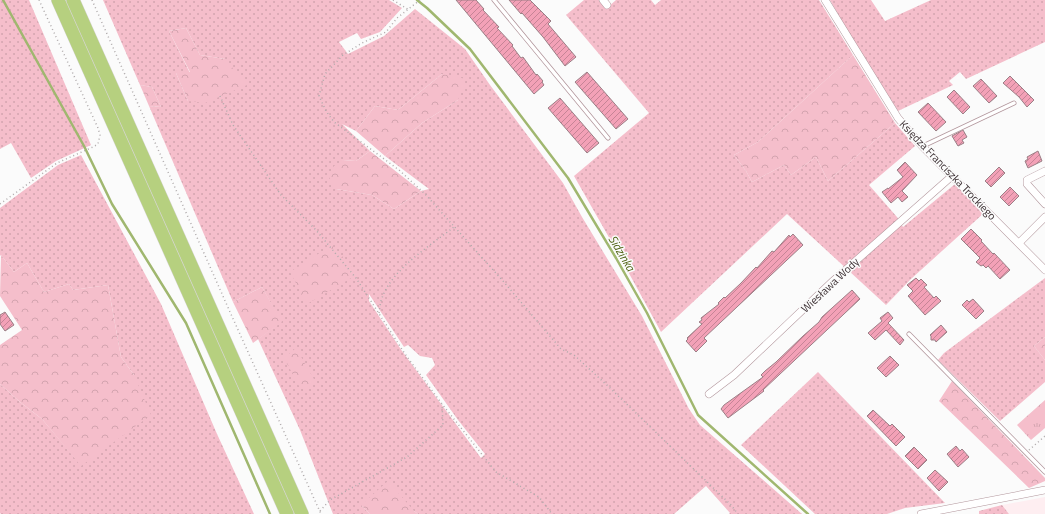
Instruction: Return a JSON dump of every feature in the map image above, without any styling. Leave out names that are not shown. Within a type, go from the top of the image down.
[{"type":"highway","points":[[58,0],[287,514]]},
{"type":"highway","points":[[73,0],[302,514]]},
{"type":"street","name":"Księdza Franciszka Trockiego","points":[[825,0],[891,108],[922,146],[1045,270]]},
{"type":"street","points":[[1045,171],[1027,180],[1027,184],[1045,204]]},
{"type":"street","name":"Wiesława Wody","points":[[709,394],[734,375],[839,276],[952,176]]},
{"type":"street","points":[[1019,243],[1045,218]]},
{"type":"street","points":[[922,514],[1045,490]]},
{"type":"lane","points":[[494,0],[608,138]]},
{"type":"lane","points":[[922,146],[1014,103]]},
{"type":"lane","points":[[909,334],[1027,452],[1045,472]]},
{"type":"path","points":[[0,204],[57,163],[93,147],[98,144],[100,139],[98,128],[40,0]]},
{"type":"path","points":[[92,0],[321,514]]},
{"type":"path","points":[[393,0],[409,10]]},
{"type":"path","points":[[420,0],[397,18],[386,32],[362,43],[343,55],[325,74],[319,96],[326,111],[334,122],[399,170],[425,194],[503,281],[561,349],[574,355],[610,387],[726,500],[738,514]]},
{"type":"path","points":[[220,96],[233,125],[281,195],[321,236],[356,278],[405,354],[442,404],[496,472],[540,497],[552,514]]},
{"type":"path","points":[[379,313],[382,297],[394,277],[454,227]]},
{"type":"path","points":[[320,511],[330,500],[407,457],[443,425],[442,404]]},
{"type":"path","points":[[1027,452],[1045,436]]},
{"type":"shaded area","points":[[1045,497],[1045,514],[1009,514],[1002,505]]},
{"type":"green space","points":[[0,0],[29,0],[91,145],[56,161],[31,178],[11,143],[0,149]]},
{"type":"green space","points":[[103,0],[389,0],[402,8],[380,32],[361,39],[357,33],[339,42],[348,54],[384,36],[415,9],[465,49],[563,183],[642,316],[689,409],[700,425],[802,514],[729,514],[730,513],[706,486],[674,514],[418,514],[414,511],[362,506],[370,514],[333,514],[300,430],[258,339],[281,322],[262,287],[233,302],[149,106],[161,107],[152,87],[140,85]],"holes":[[[186,28],[200,55],[225,59],[188,101],[176,73],[190,73],[169,31]],[[442,74],[458,100],[422,123],[385,156],[429,189],[421,191],[394,209],[372,195],[336,189],[343,160],[356,161],[370,151],[342,124],[356,131],[375,106],[398,110]],[[369,294],[404,347],[408,345],[420,356],[432,358],[435,365],[426,375],[458,420],[485,454],[481,458],[402,351],[369,301]]]},
{"type":"green space","points":[[584,0],[600,0],[607,8],[616,0],[651,0],[655,5],[661,0],[819,0],[853,55],[758,142],[734,155],[752,182],[784,165],[791,175],[816,157],[828,181],[895,123],[915,146],[869,185],[897,217],[903,227],[955,184],[984,213],[911,279],[886,305],[787,214],[661,332],[574,176],[649,113],[566,15]]},
{"type":"green space","points":[[830,0],[871,0],[885,21],[931,0],[1045,0],[1045,42],[966,79],[960,72],[949,81],[953,85],[898,111],[851,37]]},
{"type":"green space","points":[[186,28],[200,55],[225,59],[247,85],[205,103],[188,101],[176,73],[190,72],[169,31]]},
{"type":"green space","points":[[853,55],[895,123],[828,181],[816,157],[791,175],[784,165],[752,182],[734,155],[758,142]]},
{"type":"green space","points":[[442,74],[466,79],[458,100],[422,123],[385,156],[356,131],[375,106],[398,110]]},
{"type":"green space","points":[[140,85],[152,87],[161,107],[149,106]]},
{"type":"green space","points":[[370,151],[421,191],[394,209],[372,195],[336,189],[329,177],[334,166],[343,160],[356,161]]},
{"type":"green space","points":[[81,155],[161,304],[217,434],[254,514],[0,513],[0,384],[42,419],[81,465],[134,375],[121,357],[108,285],[73,290],[69,284],[44,292],[27,263],[14,272],[1,255],[0,256],[0,208],[58,165]]},
{"type":"green space","points":[[332,245],[358,274],[307,304],[290,272]]},
{"type":"green space","points":[[1,255],[14,272],[27,263],[44,292],[69,284],[73,290],[108,285],[121,357],[134,375],[151,415],[81,466],[42,419],[0,384],[0,345],[22,330],[0,296]]},
{"type":"green space","points":[[1045,278],[1045,337],[1034,346],[1045,360],[1045,382],[1000,421],[938,360],[944,353]]},
{"type":"green space","points":[[262,287],[282,322],[253,343],[233,302]]},
{"type":"green space","points":[[1045,337],[1045,360],[1034,346]]},
{"type":"green space","points":[[296,348],[315,381],[310,389],[299,386],[284,358]]},
{"type":"green space","points":[[818,372],[945,503],[905,508],[887,514],[815,514],[741,445]]},
{"type":"green space","points":[[952,381],[1045,478],[1045,481],[1029,488],[939,401]]},
{"type":"green space","points":[[1045,400],[1045,428],[1031,440],[1017,425]]},
{"type":"green space","points":[[388,481],[418,514],[370,514],[361,505]]},
{"type":"green space","points":[[1002,505],[1009,514],[979,514],[979,511]]},
{"type":"building","points":[[456,0],[476,0],[499,27],[497,28],[513,45],[512,46],[521,58],[523,57],[536,75],[537,74],[543,81],[542,82],[544,85],[534,94]]},
{"type":"building","points":[[509,0],[530,0],[551,21],[548,24],[576,57],[565,66],[543,37]]},
{"type":"building","points":[[587,72],[628,119],[616,129],[575,82]]},
{"type":"building","points":[[1010,76],[1034,100],[1027,107],[1019,97],[1003,83]]},
{"type":"building","points":[[981,79],[997,96],[989,103],[973,86]]},
{"type":"building","points":[[954,90],[970,107],[963,114],[947,97]]},
{"type":"building","points":[[560,98],[599,143],[587,153],[548,108]]},
{"type":"building","points":[[928,103],[946,122],[936,131],[918,112]]},
{"type":"building","points":[[963,130],[967,137],[962,140],[964,143],[958,146],[952,136]]},
{"type":"building","points":[[1038,151],[1042,161],[1028,168],[1025,161],[1028,159],[1027,157]]},
{"type":"building","points":[[905,162],[917,175],[902,191],[908,197],[902,202],[898,197],[891,203],[882,192],[903,177],[897,170]]},
{"type":"building","points":[[999,167],[1005,173],[991,187],[985,181]]},
{"type":"building","points":[[1010,187],[1019,196],[1009,206],[1000,197]]},
{"type":"building","points":[[971,229],[993,254],[994,253],[1010,270],[1000,279],[988,266],[986,268],[976,262],[980,258],[961,239]]},
{"type":"building","points":[[793,234],[803,245],[704,338],[707,341],[696,352],[686,341],[688,339],[687,338],[702,324],[699,322],[702,320],[701,318],[719,304],[718,303],[741,283],[756,267],[757,268],[772,251],[774,252],[789,235],[790,237]]},
{"type":"building","points":[[916,278],[919,281],[921,279],[927,285],[924,287],[934,298],[936,296],[941,301],[925,315],[908,296],[913,291],[907,285]]},
{"type":"building","points":[[852,290],[860,299],[763,390],[764,391],[728,418],[721,409],[724,405],[763,377],[761,375],[765,371]]},
{"type":"building","points":[[973,299],[984,311],[976,319],[962,305],[967,300],[969,302]]},
{"type":"building","points":[[5,312],[14,325],[5,331],[0,324],[0,315]]},
{"type":"building","points":[[888,312],[893,318],[888,323],[904,340],[900,345],[886,330],[875,340],[868,333],[882,321],[880,318]]},
{"type":"building","points":[[941,325],[947,332],[936,342],[935,340],[931,340],[930,335]]},
{"type":"building","points":[[890,356],[899,365],[886,377],[877,368]]},
{"type":"building","points":[[873,410],[890,426],[892,424],[905,437],[896,446],[867,416]]},
{"type":"building","points":[[956,446],[960,451],[962,449],[969,457],[958,467],[947,454]]},
{"type":"building","points":[[914,447],[927,460],[918,469],[905,456]]},
{"type":"building","points":[[935,470],[948,482],[939,491],[927,478]]},
{"type":"waterway","points":[[3,0],[84,146],[112,204],[186,323],[270,514]]},
{"type":"waterway","name":"Sidzinka","points":[[417,0],[470,49],[568,178],[647,313],[698,415],[808,514]]}]
